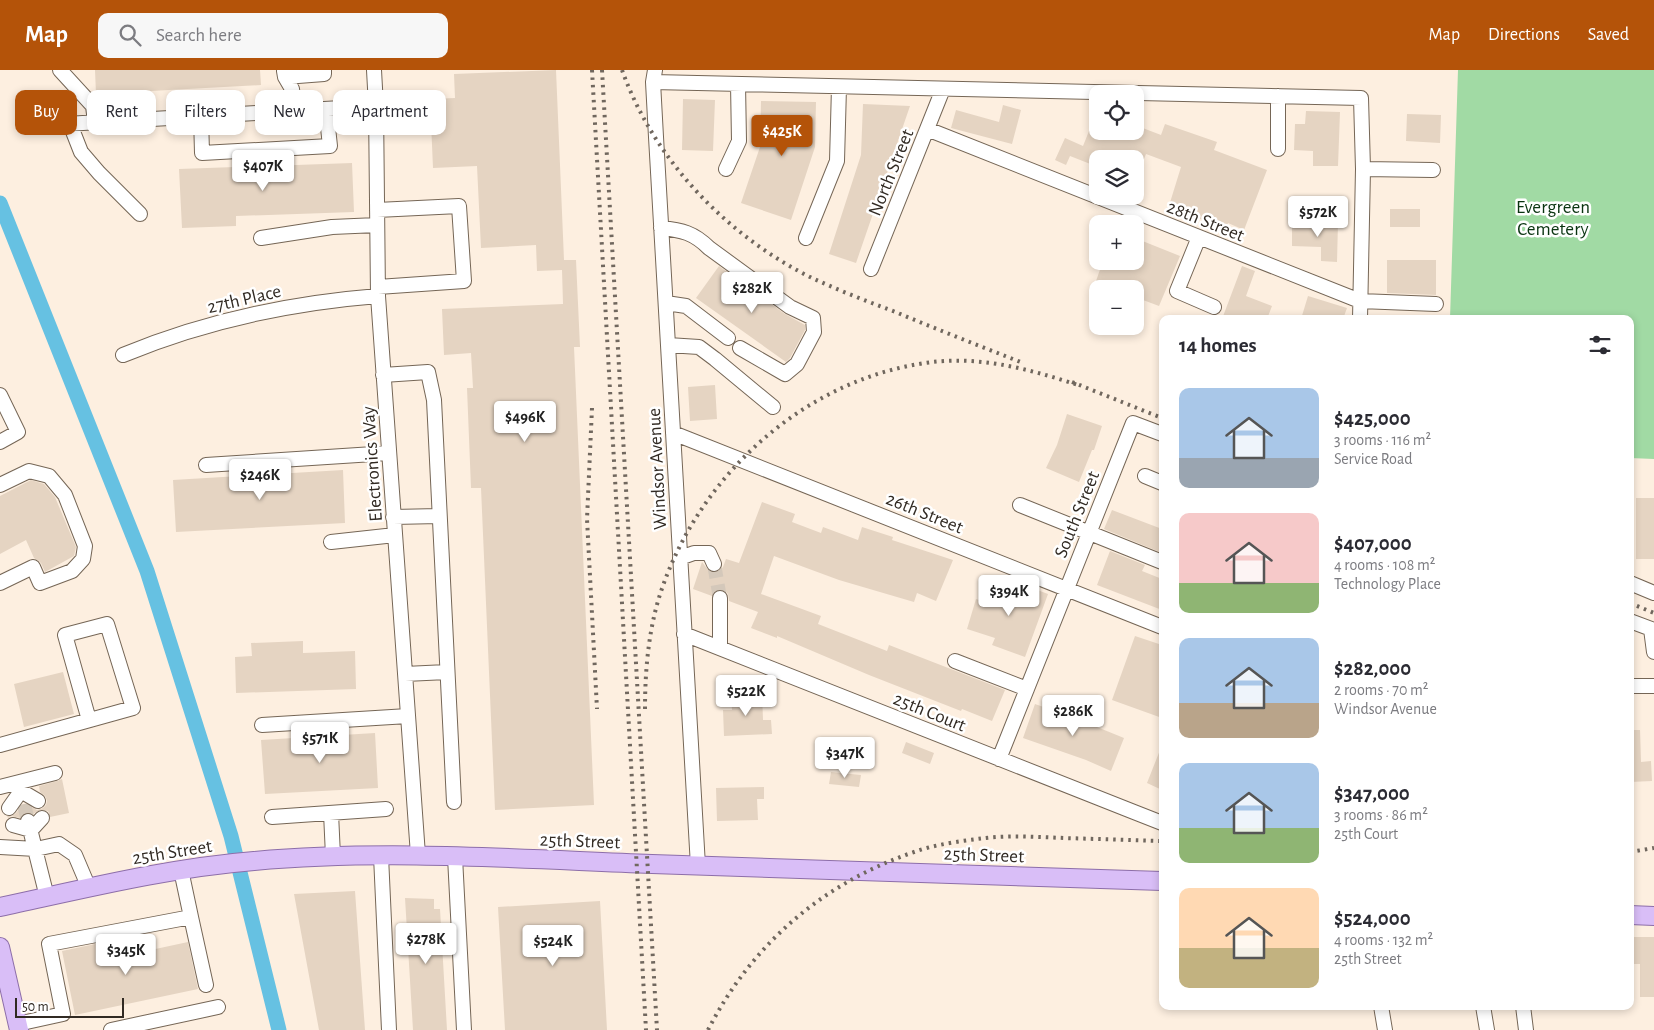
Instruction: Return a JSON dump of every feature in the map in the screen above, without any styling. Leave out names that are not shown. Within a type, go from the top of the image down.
[{"type":"main road","name":"25th Street","points":[[0,907],[148,875],[253,861],[333,856],[418,855],[1159,881]]},
{"type":"main road","points":[[1634,915],[1654,916]]},
{"type":"main road","points":[[0,947],[18,1027]]},
{"type":"street","points":[[60,70],[87,99]]},
{"type":"street","points":[[292,90],[285,74],[324,74],[324,70]]},
{"type":"street","name":"Electronics Way","points":[[374,70],[375,90]]},
{"type":"street","points":[[654,76],[738,84],[1361,98],[1363,169],[1360,315]]},
{"type":"street","name":"Windsor Avenue","points":[[654,76],[698,866]]},
{"type":"street","points":[[726,170],[739,141],[738,84]]},
{"type":"street","points":[[806,238],[837,160],[839,86]]},
{"type":"street","name":"North Street","points":[[871,269],[943,89]]},
{"type":"street","points":[[1278,96],[1278,149]]},
{"type":"street","points":[[323,109],[333,109]]},
{"type":"street","points":[[202,135],[202,152],[330,146],[326,109]]},
{"type":"street","name":"28th Street","points":[[927,129],[1360,301],[1436,304]]},
{"type":"street","points":[[75,135],[82,152],[99,173],[140,214]]},
{"type":"street","name":"Electronics Way","points":[[376,135],[378,291],[418,855]]},
{"type":"street","points":[[1363,169],[1433,170]]},
{"type":"street","name":"27th Place","points":[[123,355],[186,332],[236,318],[378,291],[464,281],[459,206],[377,210]]},
{"type":"street","points":[[261,238],[332,227],[377,225]]},
{"type":"street","points":[[661,228],[679,230],[699,238],[709,248],[790,307],[813,318],[814,332],[797,364],[785,374],[740,348]]},
{"type":"street","points":[[1199,237],[1177,291],[1214,307]]},
{"type":"street","points":[[666,304],[686,306],[728,338]]},
{"type":"street","points":[[668,345],[698,346],[773,407]]},
{"type":"street","points":[[383,375],[428,372],[434,400],[454,802]]},
{"type":"street","points":[[0,395],[18,432],[0,442]]},
{"type":"street","name":"South Street","points":[[999,759],[1133,422],[1159,433]]},
{"type":"street","name":"26th Street","points":[[673,433],[1159,626]]},
{"type":"street","points":[[206,465],[389,453]]},
{"type":"street","points":[[0,485],[29,471],[49,476],[65,495],[85,546],[84,559],[72,571],[40,583],[34,567],[0,583]]},
{"type":"street","points":[[1146,476],[1159,482]]},
{"type":"street","points":[[1020,505],[1159,561]]},
{"type":"street","points":[[393,517],[439,516]]},
{"type":"street","points":[[331,542],[395,536]]},
{"type":"street","points":[[680,558],[694,553],[709,553],[714,564]]},
{"type":"street","points":[[1634,586],[1654,593]]},
{"type":"street","points":[[720,598],[720,648]]},
{"type":"street","points":[[1634,623],[1653,630],[1654,652]]},
{"type":"street","points":[[0,746],[133,708],[107,624],[65,635],[89,720]]},
{"type":"street","name":"25th Court","points":[[684,634],[1159,822]]},
{"type":"street","points":[[955,661],[1027,689]]},
{"type":"street","points":[[405,674],[447,672]]},
{"type":"street","points":[[1634,686],[1654,686]]},
{"type":"street","points":[[262,725],[408,716]]},
{"type":"street","points":[[9,808],[55,774]]},
{"type":"street","points":[[0,787],[25,795]]},
{"type":"street","points":[[272,816],[386,809]]},
{"type":"street","points":[[332,813],[333,856]]},
{"type":"street","points":[[13,825],[34,823],[36,849],[47,897]]},
{"type":"street","points":[[0,847],[36,849],[59,844],[74,856],[89,888]]},
{"type":"street","points":[[381,856],[389,1030]]},
{"type":"street","points":[[455,857],[464,1030]]},
{"type":"street","points":[[181,870],[206,985]]},
{"type":"street","points":[[18,1027],[63,1014],[49,944],[191,917]]},
{"type":"street","points":[[111,1030],[218,1007]]},
{"type":"street","points":[[1382,1010],[1385,1030]]},
{"type":"street","points":[[1484,1010],[1487,1030]]},
{"type":"street","points":[[1524,1010],[1526,1030]]},
{"type":"green space","name":"Evergreen Cemetery","points":[[1458,70],[1654,70],[1654,459],[1634,458],[1634,315],[1450,315]]},
{"type":"building","points":[[95,70],[260,70],[261,85],[156,91],[96,90]]},
{"type":"building","points":[[556,70],[564,260],[576,260],[580,347],[574,347],[594,805],[495,810],[481,488],[471,488],[467,388],[473,388],[471,353],[444,355],[442,309],[563,304],[562,270],[537,271],[536,245],[481,248],[477,166],[433,168],[432,135],[446,135],[446,98],[455,98],[454,74]]},
{"type":"building","points":[[683,99],[715,100],[713,151],[682,150]]},
{"type":"building","points":[[761,101],[816,102],[815,147],[791,220],[741,203],[760,147]]},
{"type":"building","points":[[863,104],[910,106],[856,263],[829,254],[861,155]]},
{"type":"building","points":[[1003,105],[1021,110],[1012,144],[951,128],[956,110],[999,122]]},
{"type":"building","points":[[1306,111],[1340,112],[1338,166],[1313,166],[1313,151],[1294,150],[1295,124],[1305,124]]},
{"type":"building","points":[[1407,114],[1441,115],[1440,143],[1406,141]]},
{"type":"building","points":[[1165,124],[1217,142],[1214,150],[1267,170],[1244,230],[1228,223],[1225,231],[1202,223],[1203,220],[1168,209],[1181,167],[1146,154],[1144,159],[1144,150],[1089,150],[1089,163],[1070,156],[1066,165],[1055,160],[1065,138],[1083,146],[1089,131],[1089,140],[1144,140],[1144,128],[1161,135]]},
{"type":"building","points":[[352,163],[354,212],[236,216],[236,226],[182,228],[179,169]]},
{"type":"building","points":[[1390,209],[1420,209],[1420,227],[1390,227]]},
{"type":"building","points":[[1292,223],[1338,223],[1337,262],[1321,261],[1321,247],[1292,246]]},
{"type":"building","points":[[1144,242],[1180,256],[1159,306],[1144,300],[1144,280],[1096,280],[1100,270],[1144,270]]},
{"type":"building","points":[[1387,260],[1436,260],[1436,295],[1387,293]]},
{"type":"building","points":[[719,266],[785,314],[805,325],[805,330],[786,362],[696,298]]},
{"type":"building","points":[[1242,266],[1255,271],[1246,296],[1272,306],[1269,315],[1224,315]]},
{"type":"building","points":[[1308,296],[1347,308],[1344,315],[1302,315]]},
{"type":"building","points":[[715,385],[717,419],[690,421],[688,387]]},
{"type":"building","points":[[1067,414],[1102,426],[1094,450],[1092,450],[1079,482],[1046,468],[1057,445]]},
{"type":"building","points":[[343,470],[345,523],[176,532],[173,480]]},
{"type":"building","points":[[31,480],[44,484],[55,497],[76,547],[74,556],[45,572],[41,563],[34,558],[26,540],[0,554],[0,496]]},
{"type":"building","points":[[1636,498],[1654,498],[1654,559],[1636,559]]},
{"type":"building","points":[[762,502],[795,514],[792,522],[821,533],[823,527],[858,540],[862,527],[893,537],[892,540],[953,560],[936,601],[917,593],[914,602],[839,580],[774,556],[761,594],[821,616],[818,624],[887,651],[889,645],[1005,690],[992,721],[869,675],[777,636],[777,638],[751,628],[758,612],[729,601],[728,594],[724,590],[716,590],[712,596],[693,589],[702,562],[709,571],[714,573],[723,567],[726,559],[739,563]]},
{"type":"building","points":[[1112,510],[1159,528],[1159,552],[1104,529]]},
{"type":"building","points":[[1110,551],[1145,565],[1142,571],[1159,578],[1159,609],[1097,585]]},
{"type":"building","points":[[1016,582],[1048,594],[1025,657],[992,645],[995,638],[967,629],[976,599],[988,603],[994,585],[1012,590]]},
{"type":"building","points":[[1135,636],[1159,644],[1159,717],[1112,700]]},
{"type":"building","points":[[303,641],[303,653],[355,651],[356,689],[236,693],[235,657],[252,656],[251,643]]},
{"type":"building","points":[[63,672],[74,714],[24,727],[14,684]]},
{"type":"building","points":[[762,693],[763,720],[771,720],[772,734],[724,736],[723,710],[732,710],[731,695]]},
{"type":"building","points":[[1035,704],[1092,724],[1124,738],[1111,771],[1086,760],[1023,738]]},
{"type":"building","points":[[1634,730],[1640,730],[1641,762],[1651,761],[1652,781],[1634,782]]},
{"type":"building","points":[[375,733],[378,788],[265,794],[261,740]]},
{"type":"building","points":[[906,742],[934,753],[930,764],[902,753]]},
{"type":"building","points":[[1159,753],[1159,789],[1147,783]]},
{"type":"building","points":[[831,772],[861,775],[859,787],[829,784]]},
{"type":"building","points":[[62,779],[69,813],[50,817],[48,811],[40,810],[33,814],[26,812],[20,818],[11,816],[22,805],[26,804],[37,810],[43,808],[47,801],[40,792],[39,786]]},
{"type":"building","points":[[764,787],[764,799],[757,799],[758,820],[717,821],[716,788]]},
{"type":"building","points":[[355,891],[365,1030],[319,1030],[294,894]]},
{"type":"building","points":[[405,898],[434,899],[434,909],[440,909],[447,1030],[413,1030]]},
{"type":"building","points":[[600,901],[607,1030],[505,1030],[498,907]]},
{"type":"building","points":[[1634,937],[1654,937],[1654,997],[1640,997],[1640,964],[1634,964]]},
{"type":"building","points":[[105,942],[109,959],[188,942],[198,989],[75,1015],[62,951]]},
{"type":"waterway","points":[[0,203],[147,571],[231,836],[279,1030]]},
{"type":"tunnel","points":[[714,564],[720,598]]},
{"type":"tunnel","points":[[24,804],[28,821]]},
{"type":"railway","points":[[592,70],[646,1030]]},
{"type":"railway","points":[[602,70],[657,1030]]},
{"type":"railway","points":[[622,70],[636,103],[653,135],[674,164],[697,192],[751,240],[781,261],[812,278],[1023,363]]},
{"type":"railway","points":[[645,709],[649,641],[658,601],[674,558],[696,517],[724,479],[756,446],[792,417],[832,393],[874,375],[939,361],[1000,364],[1078,385]]},
{"type":"railway","points":[[1072,382],[1159,417]]},
{"type":"railway","points":[[592,408],[587,519],[597,709]]},
{"type":"railway","points":[[1634,605],[1654,613]]},
{"type":"railway","points":[[708,1030],[746,970],[793,920],[820,899],[881,865],[931,847],[995,837],[1024,836],[1159,841]]},
{"type":"railway","points":[[1634,851],[1654,848]]}]
